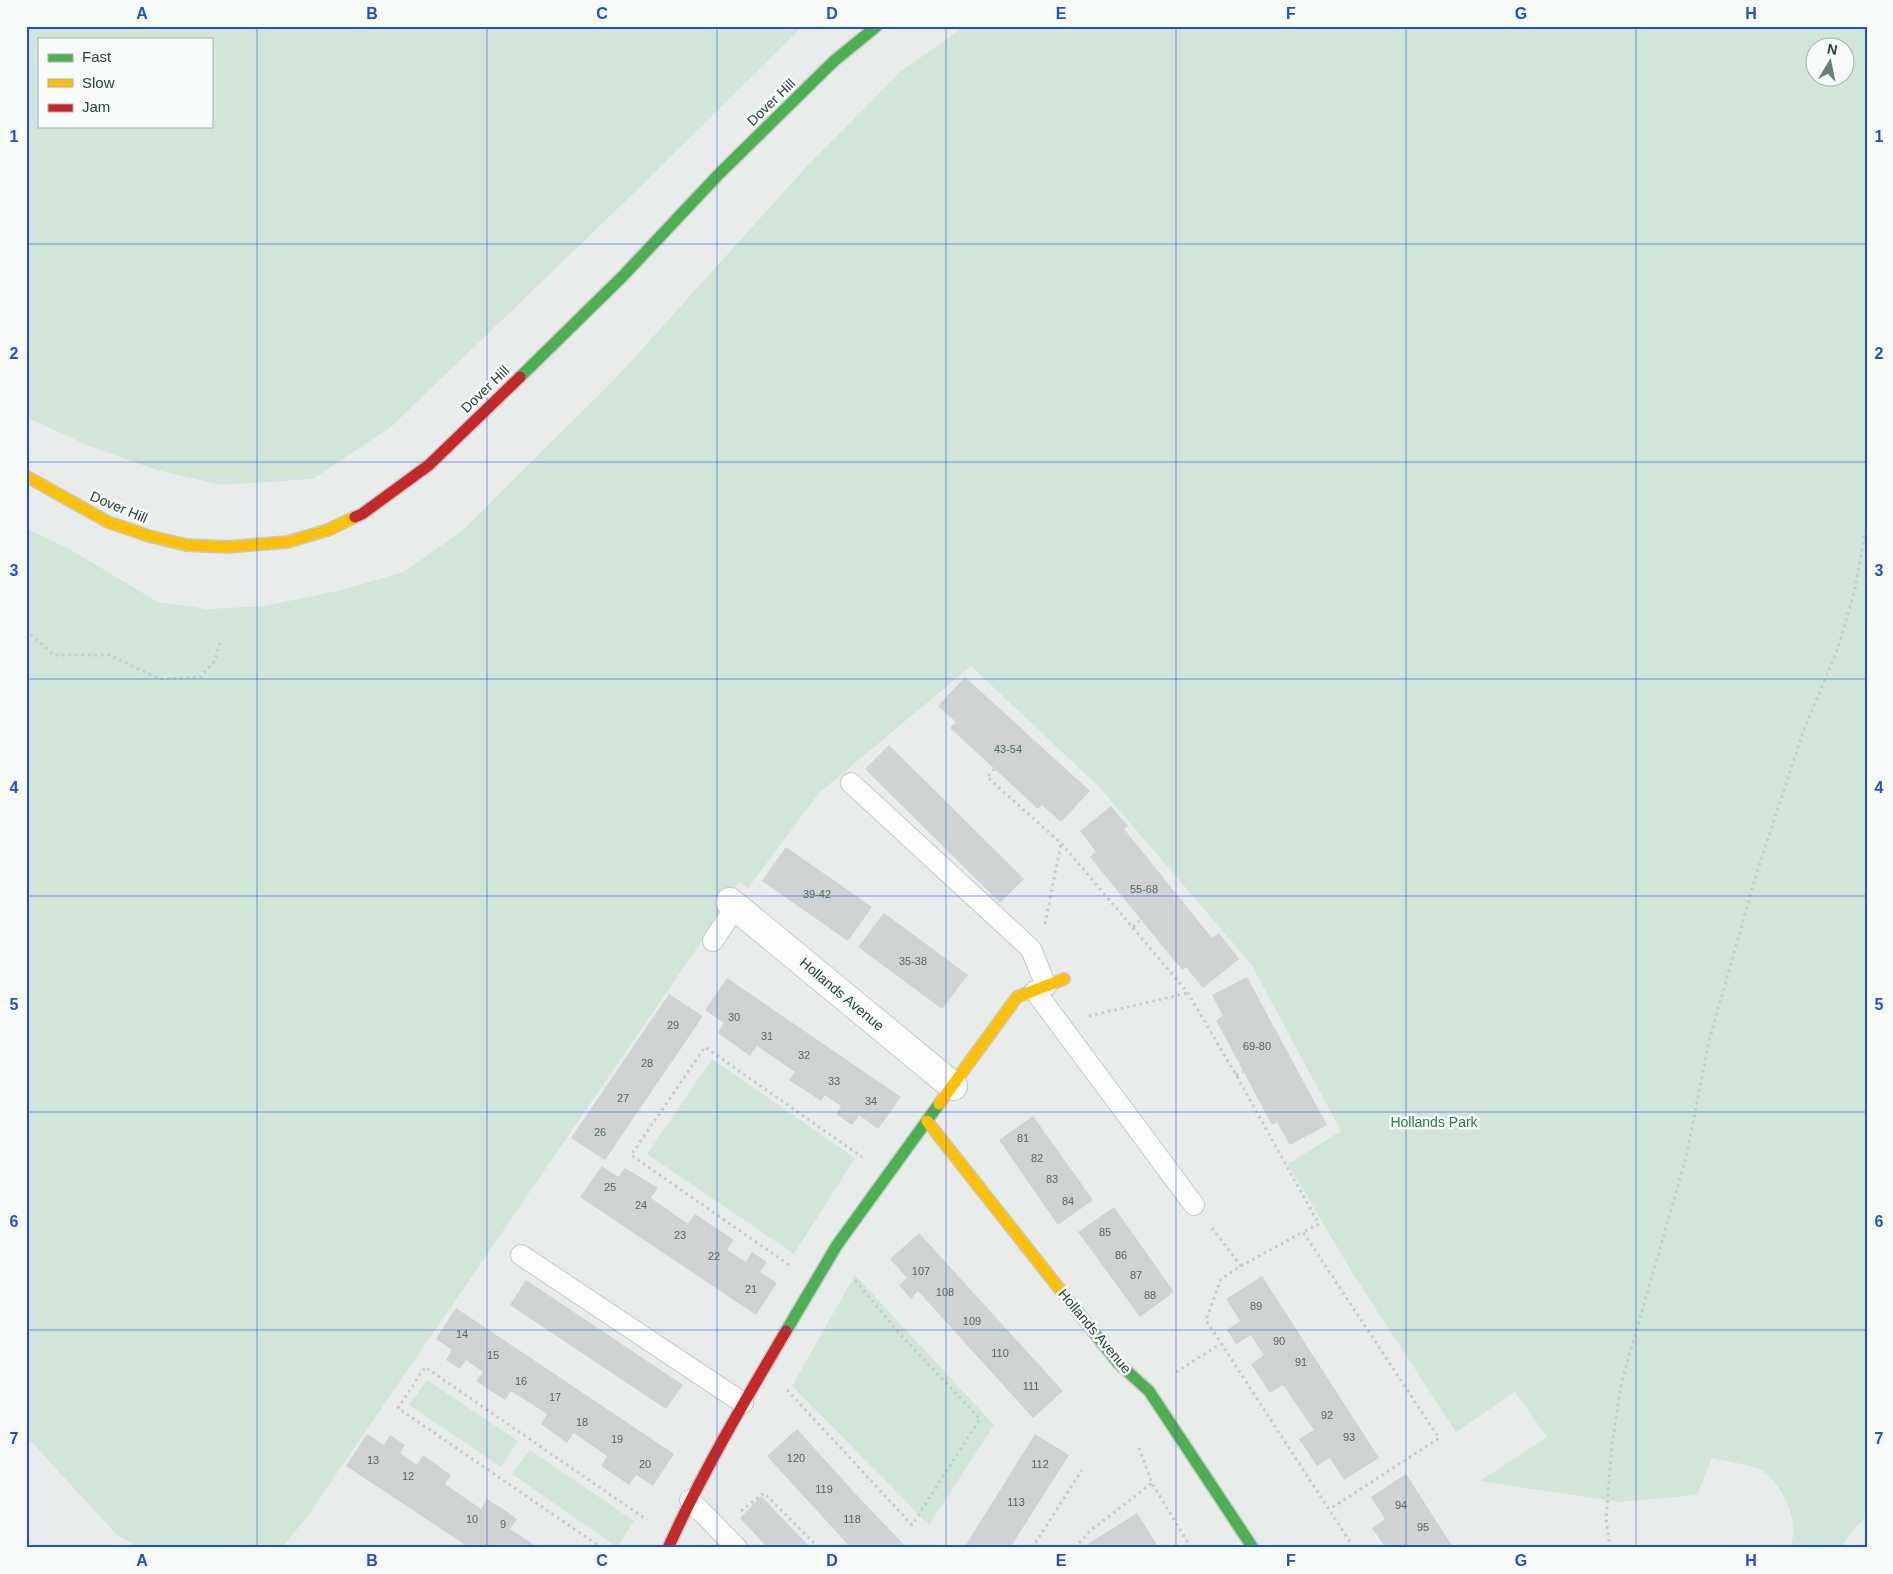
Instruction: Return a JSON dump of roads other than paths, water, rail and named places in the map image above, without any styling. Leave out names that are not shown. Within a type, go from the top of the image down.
[{"type":"street","name":"Dover Hill","points":[[26,476],[108,522],[149,536],[186,545],[227,547],[286,542],[328,530],[362,514],[429,465],[623,276],[718,174],[834,61],[877,26]]},
{"type":"street","name":"Hollands Avenue","points":[[733,904],[953,1086]]},
{"type":"street","points":[[668,1548],[690,1500],[743,1403],[837,1245],[1017,997],[1048,985]]},
{"type":"street","name":"Hollands Avenue","points":[[927,1121],[1118,1363],[1149,1391],[1253,1548]]},
{"type":"lane","points":[[850,783],[1031,949],[1048,985],[1194,1205]]},
{"type":"lane","points":[[713,941],[733,904]]},
{"type":"lane","points":[[521,1255],[743,1403]]},
{"type":"lane","points":[[690,1500],[738,1548]]},
{"type":"park label","name":"Hollands Park","points":[[1434,1122]]}]
